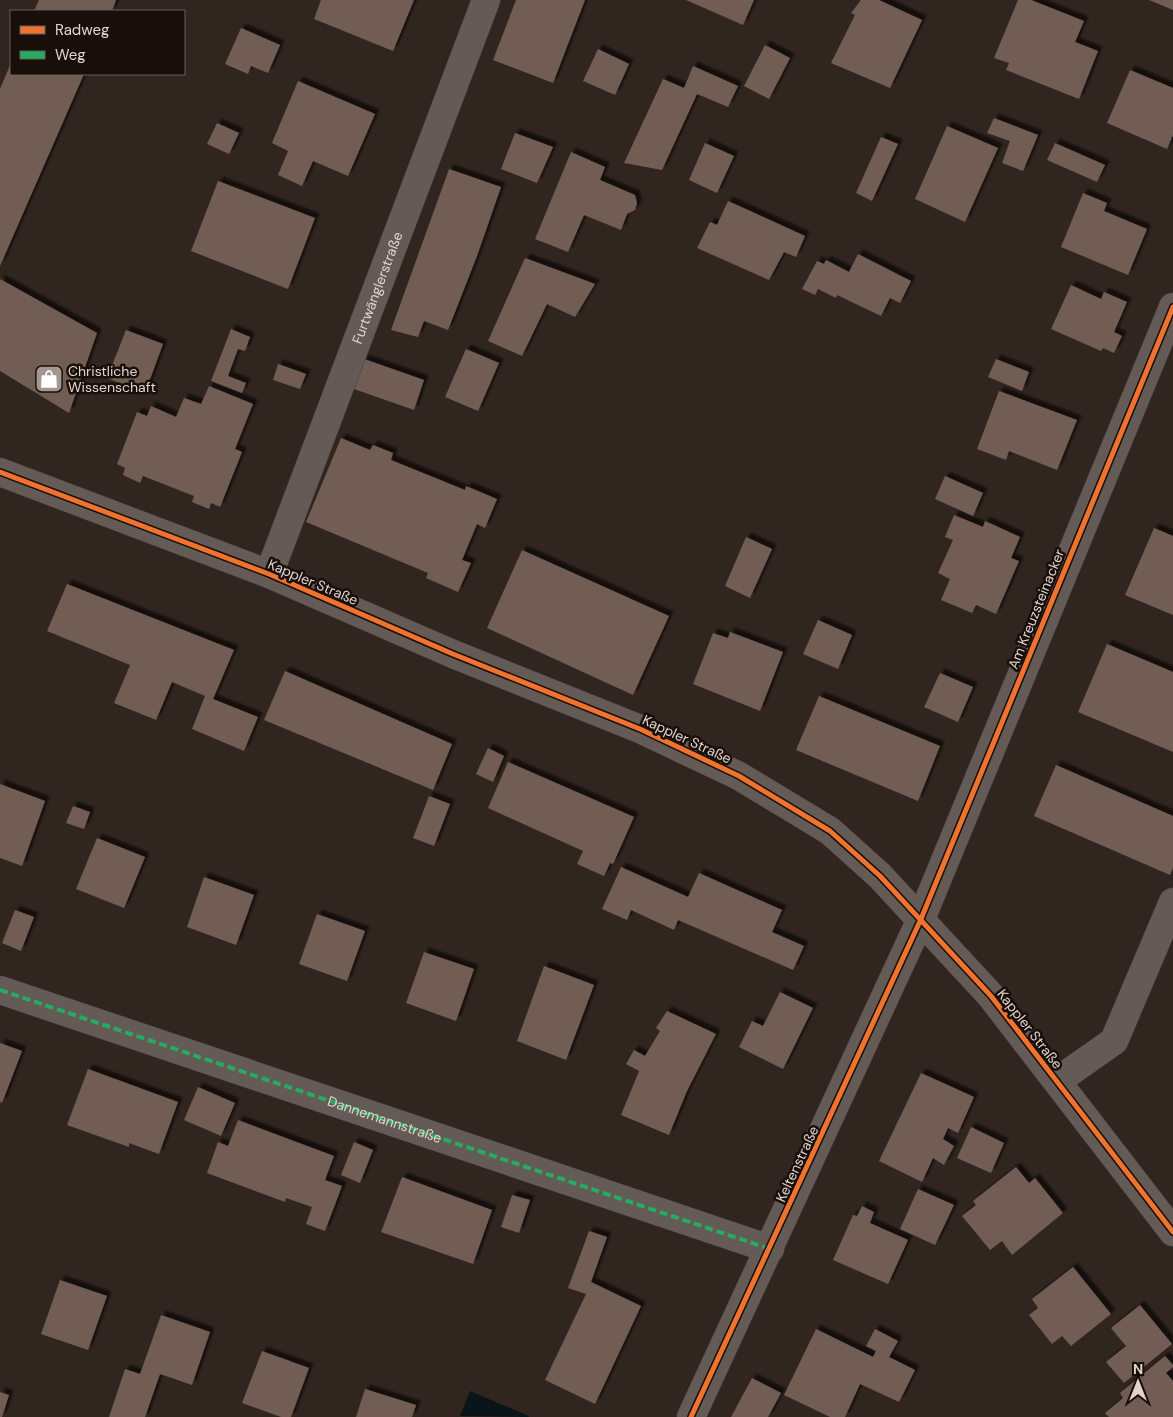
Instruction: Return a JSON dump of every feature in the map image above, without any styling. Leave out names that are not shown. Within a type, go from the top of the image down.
[{"type":"street","name":"Furtwänglerstraße","points":[[269,574],[486,0]]},
{"type":"street","name":"Am Kreuzsteinacker","points":[[921,919],[1173,307]]},
{"type":"street","name":"Kappler Straße","points":[[3,471],[49,491],[269,574],[453,654],[640,729],[739,776],[830,832],[880,876],[991,996],[1173,1232]]},
{"type":"street","points":[[1057,1082],[1114,1041],[1173,902]]},
{"type":"street","name":"Keltenstraße","points":[[691,1417],[921,919]]},
{"type":"street","name":"Dannemannstraße","points":[[0,990],[770,1249]]},
{"type":"shaded area","points":[[470,1391],[529,1416],[460,1416]]},
{"type":"building","points":[[39,0],[116,0],[112,10],[34,10]]},
{"type":"building","points":[[321,0],[414,0],[393,51],[314,19]]},
{"type":"building","points":[[516,0],[585,0],[553,83],[493,60]]},
{"type":"building","points":[[686,0],[754,0],[743,25]]},
{"type":"building","points":[[861,0],[879,0],[922,20],[890,88],[831,63],[855,15],[851,13]]},
{"type":"building","points":[[1018,0],[1031,0],[1084,21],[1075,42],[1098,51],[1079,99],[1006,70],[1009,63],[994,58]]},
{"type":"building","points":[[1149,0],[1173,0],[1173,10]]},
{"type":"building","points":[[241,28],[280,45],[268,73],[251,66],[248,74],[225,64]]},
{"type":"building","points":[[765,45],[790,58],[769,99],[744,86]]},
{"type":"building","points":[[598,49],[629,64],[615,95],[583,81]]},
{"type":"building","points":[[10,65],[10,75],[84,75],[0,266],[0,89]]},
{"type":"building","points":[[693,66],[738,86],[728,107],[697,94],[662,170],[624,163],[663,79],[684,88]]},
{"type":"building","points":[[1130,70],[1173,88],[1173,135],[1167,149],[1107,123]]},
{"type":"building","points":[[298,81],[375,114],[348,176],[313,161],[302,186],[278,175],[288,151],[272,143]]},
{"type":"building","points":[[994,118],[1038,135],[1023,171],[1002,163],[1010,141],[987,133]]},
{"type":"building","points":[[217,123],[239,133],[229,154],[207,144]]},
{"type":"building","points":[[947,126],[998,148],[965,222],[915,199]]},
{"type":"building","points":[[515,133],[553,147],[537,183],[501,169]]},
{"type":"building","points":[[881,137],[898,144],[872,201],[856,193]]},
{"type":"building","points":[[705,143],[734,156],[717,193],[689,180]]},
{"type":"building","points":[[1055,143],[1105,165],[1097,182],[1047,160]]},
{"type":"building","points":[[571,152],[605,167],[600,180],[635,195],[637,203],[635,210],[627,214],[621,230],[584,215],[568,252],[535,239]]},
{"type":"building","points":[[449,169],[501,187],[477,256],[448,330],[424,321],[418,337],[391,330]]},
{"type":"building","points":[[218,181],[315,218],[288,289],[191,251]]},
{"type":"building","points":[[1083,193],[1107,203],[1104,211],[1147,229],[1128,275],[1061,247]]},
{"type":"building","points":[[728,201],[805,236],[796,257],[784,252],[769,280],[697,248],[710,222],[717,225]]},
{"type":"building","points":[[858,254],[911,281],[900,303],[890,298],[881,316],[837,295],[836,298],[818,289],[815,295],[802,289],[817,261],[824,264],[826,260],[849,272]]},
{"type":"building","points":[[525,258],[595,284],[575,317],[547,304],[522,356],[488,341]]},
{"type":"building","points":[[0,279],[97,333],[69,413],[0,371]]},
{"type":"building","points":[[1071,285],[1101,299],[1104,292],[1127,302],[1114,332],[1122,336],[1114,353],[1103,348],[1101,351],[1051,329]]},
{"type":"building","points":[[231,329],[250,337],[245,351],[238,349],[228,376],[246,383],[242,393],[211,381]]},
{"type":"building","points":[[126,330],[163,344],[145,393],[107,378]]},
{"type":"building","points":[[466,349],[499,363],[478,411],[445,397]]},
{"type":"building","points":[[364,359],[424,380],[414,410],[354,389]]},
{"type":"building","points":[[996,359],[1029,372],[1022,391],[988,377]]},
{"type":"building","points":[[278,364],[306,374],[300,389],[273,380]]},
{"type":"building","points":[[209,386],[253,404],[235,449],[242,452],[220,507],[211,503],[209,509],[192,502],[194,496],[143,476],[140,483],[123,475],[125,468],[117,464],[137,412],[147,416],[151,406],[176,417],[184,398],[201,404]]},
{"type":"building","points":[[999,391],[1077,420],[1057,470],[1009,451],[1006,460],[977,449]]},
{"type":"building","points":[[341,438],[370,450],[373,445],[393,453],[391,460],[465,490],[466,486],[497,499],[485,528],[477,524],[462,560],[471,563],[458,592],[426,578],[428,573],[306,522]]},
{"type":"building","points":[[945,476],[983,493],[973,516],[935,499]]},
{"type":"building","points":[[954,515],[983,527],[985,521],[1020,537],[1011,558],[1019,561],[996,614],[976,605],[972,613],[941,600],[950,579],[938,573],[953,540],[945,537]]},
{"type":"building","points":[[1154,528],[1173,536],[1173,615],[1125,595]]},
{"type":"building","points":[[746,537],[772,549],[750,598],[725,586]]},
{"type":"building","points":[[522,550],[669,616],[633,695],[487,628]]},
{"type":"building","points":[[67,584],[234,650],[213,699],[258,717],[244,751],[192,729],[205,696],[172,682],[156,720],[114,703],[130,665],[47,631]]},
{"type":"building","points":[[818,620],[852,635],[838,669],[803,654]]},
{"type":"building","points":[[730,632],[783,652],[760,711],[693,684],[713,633],[728,638]]},
{"type":"building","points":[[1107,644],[1173,672],[1173,752],[1078,712]]},
{"type":"building","points":[[285,671],[452,744],[433,790],[264,720]]},
{"type":"building","points":[[940,673],[973,687],[958,722],[924,707]]},
{"type":"building","points":[[819,696],[940,746],[918,801],[796,750]]},
{"type":"building","points":[[488,748],[504,756],[493,782],[476,774]]},
{"type":"building","points":[[508,762],[634,817],[613,864],[610,863],[604,876],[577,864],[583,851],[488,808]]},
{"type":"building","points":[[1056,765],[1173,816],[1173,868],[1170,875],[1034,816]]},
{"type":"building","points":[[0,784],[45,801],[22,866],[0,858]]},
{"type":"building","points":[[429,796],[450,804],[434,846],[413,838]]},
{"type":"building","points":[[73,806],[90,812],[84,829],[66,823]]},
{"type":"building","points":[[97,838],[145,857],[124,908],[76,889]]},
{"type":"building","points":[[621,867],[688,897],[699,873],[782,910],[772,932],[804,946],[793,970],[678,920],[674,930],[631,910],[627,920],[602,909]]},
{"type":"building","points":[[204,877],[254,895],[236,945],[187,927]]},
{"type":"building","points":[[15,910],[34,917],[21,951],[2,943]]},
{"type":"building","points":[[317,914],[365,931],[347,981],[299,964]]},
{"type":"building","points":[[424,952],[474,969],[456,1021],[406,1003]]},
{"type":"building","points":[[544,966],[594,985],[566,1060],[517,1041]]},
{"type":"building","points":[[780,992],[813,1008],[783,1069],[739,1047],[752,1021],[763,1026]]},
{"type":"building","points":[[667,1011],[716,1034],[687,1091],[669,1135],[621,1115],[639,1071],[626,1064],[634,1050],[645,1056],[660,1031],[656,1028]]},
{"type":"building","points":[[0,1043],[22,1051],[2,1103],[0,1102]]},
{"type":"building","points":[[88,1069],[178,1102],[159,1154],[129,1143],[129,1147],[67,1125]]},
{"type":"building","points":[[921,1073],[974,1097],[958,1133],[948,1128],[943,1139],[954,1146],[944,1165],[933,1158],[922,1182],[879,1161]]},
{"type":"building","points":[[198,1087],[235,1103],[221,1136],[184,1120]]},
{"type":"building","points":[[238,1120],[334,1156],[325,1180],[342,1186],[325,1231],[306,1224],[312,1207],[286,1198],[285,1202],[207,1173],[218,1142],[228,1146]]},
{"type":"building","points":[[971,1127],[1004,1143],[991,1173],[957,1158]]},
{"type":"building","points":[[354,1142],[373,1150],[360,1183],[341,1175]]},
{"type":"building","points":[[1016,1167],[1029,1183],[1035,1178],[1063,1213],[1012,1255],[1002,1241],[990,1250],[962,1216],[976,1205],[973,1201]]},
{"type":"building","points":[[402,1177],[492,1210],[473,1264],[381,1232]]},
{"type":"building","points":[[918,1189],[954,1205],[935,1245],[900,1229]]},
{"type":"building","points":[[512,1195],[530,1200],[519,1233],[501,1227]]},
{"type":"building","points":[[862,1206],[874,1212],[870,1223],[908,1240],[888,1284],[833,1260],[853,1215],[857,1216]]},
{"type":"building","points":[[589,1231],[607,1237],[591,1282],[641,1306],[595,1404],[545,1380],[586,1294],[568,1288]]},
{"type":"building","points":[[1073,1267],[1111,1314],[1071,1346],[1062,1336],[1052,1344],[1029,1315],[1038,1308],[1032,1299]]},
{"type":"building","points":[[60,1280],[107,1296],[88,1350],[41,1334]]},
{"type":"building","points":[[1140,1305],[1172,1344],[1124,1383],[1106,1362],[1126,1346],[1111,1328]]},
{"type":"building","points":[[161,1315],[210,1332],[192,1385],[160,1374],[145,1417],[109,1417],[125,1369],[140,1374]]},
{"type":"building","points":[[816,1329],[873,1357],[876,1351],[866,1346],[875,1329],[898,1341],[889,1357],[915,1370],[899,1402],[860,1384],[845,1417],[830,1417],[784,1395]]},
{"type":"building","points":[[262,1351],[309,1368],[291,1417],[281,1417],[242,1403]]},
{"type":"building","points":[[1165,1356],[1173,1365],[1166,1373],[1173,1381],[1173,1417],[1109,1417],[1105,1413],[1123,1398],[1120,1393]]},
{"type":"building","points":[[752,1378],[781,1393],[768,1417],[731,1417]]},
{"type":"building","points":[[365,1389],[416,1405],[412,1417],[356,1417]]},
{"type":"building","points":[[0,1392],[9,1395],[2,1417],[0,1417]]},
{"type":"marked path","points":[[0,990],[770,1249]]},
{"type":"cycle path","points":[[691,1417],[921,919],[1173,307]]},
{"type":"cycle path","points":[[0,472],[269,574],[453,654],[640,729],[739,776],[830,831],[880,876],[991,996],[1173,1232]]},
{"type":"place","name":"Christliche Wissenschaft","points":[[49,379]]}]
